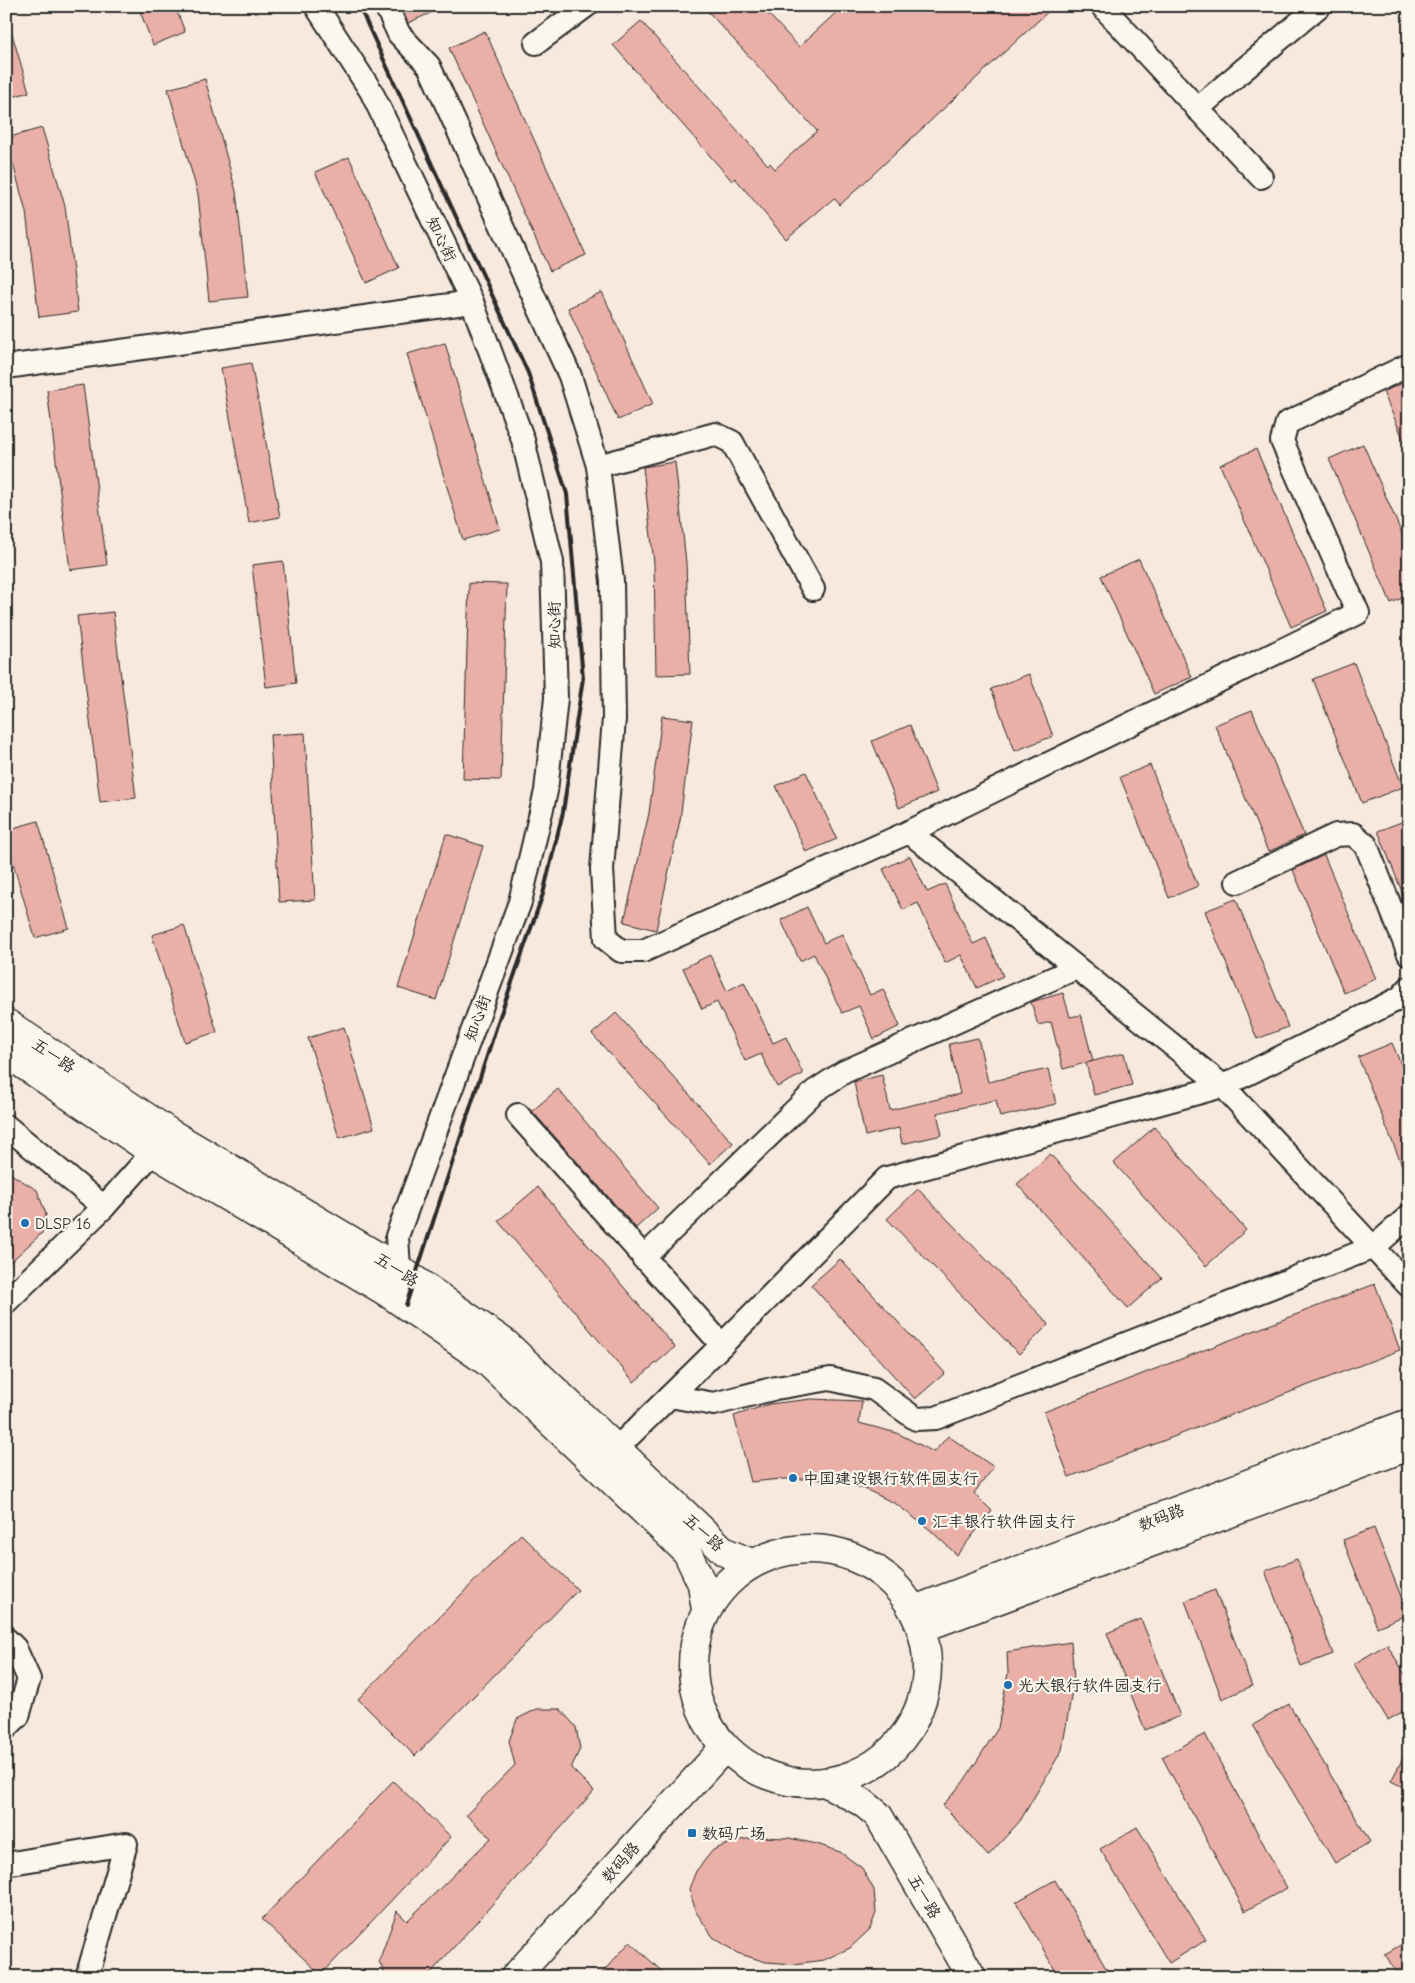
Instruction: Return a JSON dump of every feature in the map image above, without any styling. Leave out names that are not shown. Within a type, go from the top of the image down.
[{"type":"main road","name":"五一路","points":[[6,1023],[161,1142],[385,1291],[489,1363],[687,1552],[702,1584],[706,1610]]},
{"type":"main road","name":"五一路","points":[[6,1053],[161,1142],[399,1269],[505,1344],[725,1552],[751,1563]]},
{"type":"main road","name":"数码路","points":[[918,1619],[1409,1423]]},
{"type":"main road","name":"数码路","points":[[918,1619],[1409,1446]]},
{"type":"main road","points":[[789,1549],[830,1549],[869,1562],[900,1588],[918,1619],[928,1658],[925,1692],[913,1724],[892,1752],[864,1771],[825,1782],[805,1784],[775,1778],[748,1766],[725,1747],[704,1716],[694,1681],[694,1644],[706,1610],[725,1583],[751,1563],[789,1549]]},
{"type":"main road","name":"数码路","points":[[515,1977],[725,1747]]},
{"type":"main road","points":[[878,1815],[874,1787],[875,1773],[886,1756]]},
{"type":"main road","points":[[825,1782],[862,1802],[878,1815]]},
{"type":"main road","name":"五一路","points":[[878,1815],[972,1977]]},
{"type":"street","name":"知心街","points":[[316,6],[371,91],[472,302],[523,440],[552,562],[556,698],[546,791],[520,902],[397,1236],[399,1269]]},
{"type":"street","points":[[386,6],[399,34],[429,66],[433,74],[570,376],[598,466],[612,581],[614,719],[602,869],[606,939],[621,951],[643,951],[909,832],[1358,613],[1282,441],[1287,423],[1409,365]]},
{"type":"street","points":[[536,43],[586,6]]},
{"type":"street","points":[[1102,6],[1261,178]]},
{"type":"street","points":[[1197,109],[1319,6]]},
{"type":"street","points":[[6,367],[472,302]]},
{"type":"street","points":[[598,466],[715,434],[732,442],[813,589]]},
{"type":"street","points":[[909,832],[1223,1086],[1409,1286]]},
{"type":"street","points":[[1237,882],[1336,835],[1353,834],[1366,845],[1409,954]]},
{"type":"street","points":[[643,1258],[815,1091],[844,1072],[1076,968]]},
{"type":"street","points":[[616,1449],[887,1178],[1223,1086],[1400,998],[1409,988]]},
{"type":"street","points":[[518,1115],[722,1345]]},
{"type":"street","points":[[6,1126],[104,1207]]},
{"type":"street","points":[[6,1302],[104,1207],[161,1142]]},
{"type":"street","points":[[670,1396],[714,1404],[776,1388],[830,1379],[874,1389],[916,1419],[936,1418],[1374,1247],[1409,1216]]},
{"type":"street","points":[[6,1640],[15,1648],[29,1679],[18,1716],[6,1728]]},
{"type":"street","points":[[6,1864],[126,1844],[87,1977]]},
{"type":"shaded area","points":[[1409,1485],[1409,1509],[1399,1489]]},
{"type":"building","points":[[138,6],[175,6],[185,32],[153,45]]},
{"type":"building","points":[[401,6],[446,6],[408,23]]},
{"type":"building","points":[[703,6],[761,6],[799,47],[843,6],[1054,6],[840,205],[834,198],[786,239],[735,178],[732,181],[613,45],[641,21],[768,165],[770,163],[775,169],[817,131]]},
{"type":"building","points":[[10,27],[29,92],[6,99],[6,28]]},
{"type":"building","points":[[485,31],[586,255],[550,271],[449,48]]},
{"type":"building","points":[[205,79],[236,191],[248,297],[209,301],[198,194],[168,89]]},
{"type":"building","points":[[42,128],[65,206],[78,312],[39,317],[26,212],[6,138]]},
{"type":"building","points":[[349,157],[399,268],[366,283],[315,172]]},
{"type":"building","points":[[602,292],[653,404],[618,420],[568,308]]},
{"type":"building","points":[[445,343],[500,529],[463,540],[407,354]]},
{"type":"building","points":[[251,363],[280,517],[249,523],[221,368]]},
{"type":"building","points":[[1409,380],[1409,452],[1383,392]]},
{"type":"building","points":[[83,385],[107,565],[70,570],[47,390]]},
{"type":"building","points":[[1363,444],[1409,550],[1409,595],[1391,603],[1329,459]]},
{"type":"building","points":[[1256,449],[1327,611],[1291,627],[1220,465]]},
{"type":"building","points":[[675,462],[686,562],[690,674],[656,675],[654,563],[643,467]]},
{"type":"building","points":[[1139,559],[1192,677],[1154,694],[1101,576]]},
{"type":"building","points":[[283,561],[296,683],[266,687],[252,565]]},
{"type":"building","points":[[469,583],[507,584],[501,780],[463,779]]},
{"type":"building","points":[[113,612],[136,798],[100,802],[77,616]]},
{"type":"building","points":[[1354,663],[1403,787],[1362,803],[1313,679]]},
{"type":"building","points":[[1029,674],[1053,736],[1015,751],[991,689]]},
{"type":"building","points":[[1252,710],[1304,835],[1268,852],[1215,725]]},
{"type":"building","points":[[662,716],[693,720],[680,820],[656,930],[624,922],[649,813]]},
{"type":"building","points":[[910,725],[937,792],[899,808],[872,741]]},
{"type":"building","points":[[305,733],[315,900],[279,902],[270,735]]},
{"type":"building","points":[[1150,765],[1198,886],[1169,898],[1120,777]]},
{"type":"building","points":[[806,772],[837,839],[806,852],[776,786]]},
{"type":"building","points":[[1409,819],[1409,907],[1408,907],[1378,831]]},
{"type":"building","points":[[38,821],[69,928],[35,938],[6,839],[6,830]]},
{"type":"building","points":[[446,834],[483,846],[436,1000],[398,988]]},
{"type":"building","points":[[1324,855],[1376,979],[1344,993],[1293,870]]},
{"type":"building","points":[[910,856],[927,892],[945,884],[973,944],[986,938],[1003,976],[977,988],[961,955],[945,963],[918,903],[903,910],[883,869]]},
{"type":"building","points":[[1236,899],[1288,1027],[1257,1039],[1205,911]]},
{"type":"building","points":[[807,907],[824,943],[842,934],[870,995],[883,989],[900,1026],[874,1039],[859,1006],[842,1013],[814,954],[800,961],[781,920]]},
{"type":"building","points":[[184,925],[217,1032],[185,1042],[152,935]]},
{"type":"building","points":[[710,955],[727,991],[744,982],[773,1043],[786,1037],[803,1074],[777,1087],[761,1054],[745,1061],[717,1002],[702,1009],[683,968]]},
{"type":"building","points":[[1063,993],[1070,1017],[1081,1015],[1093,1061],[1063,1069],[1051,1022],[1038,1025],[1031,1002]]},
{"type":"building","points":[[616,1013],[733,1143],[710,1164],[592,1034]]},
{"type":"building","points":[[344,1027],[374,1128],[339,1138],[308,1038]]},
{"type":"building","points":[[978,1038],[988,1082],[1048,1069],[1056,1104],[1000,1117],[996,1100],[937,1113],[942,1135],[902,1144],[899,1128],[865,1136],[854,1082],[882,1075],[890,1110],[960,1094],[949,1044]]},
{"type":"building","points":[[1392,1043],[1409,1083],[1408,1180],[1358,1057]]},
{"type":"building","points":[[1124,1053],[1132,1085],[1094,1095],[1086,1063]]},
{"type":"building","points":[[558,1089],[658,1208],[636,1228],[532,1111]]},
{"type":"building","points":[[1154,1127],[1246,1230],[1206,1266],[1114,1163]]},
{"type":"building","points":[[1050,1154],[1162,1278],[1128,1308],[1017,1184]]},
{"type":"building","name":"DLSP 16","points":[[6,1171],[37,1190],[46,1214],[42,1233],[6,1266]]},
{"type":"building","points":[[538,1187],[675,1347],[634,1382],[498,1221]]},
{"type":"building","points":[[918,1189],[1049,1324],[1019,1354],[887,1219]]},
{"type":"building","points":[[840,1259],[945,1373],[915,1399],[811,1285]]},
{"type":"building","points":[[1375,1284],[1400,1350],[1069,1477],[1044,1412]]},
{"type":"building","points":[[811,1399],[862,1401],[859,1423],[897,1433],[934,1452],[948,1436],[994,1467],[974,1493],[992,1511],[957,1555],[929,1529],[896,1504],[867,1490],[844,1483],[815,1479],[781,1479],[751,1482],[734,1416],[769,1404]]},
{"type":"building","points":[[1374,1528],[1408,1614],[1377,1627],[1343,1540]]},
{"type":"building","points":[[521,1534],[578,1590],[415,1756],[358,1699]]},
{"type":"building","points":[[1297,1559],[1333,1654],[1301,1666],[1265,1571]]},
{"type":"building","points":[[1215,1590],[1252,1686],[1222,1699],[1185,1601]]},
{"type":"building","points":[[1141,1619],[1180,1716],[1145,1730],[1107,1633]]},
{"type":"building","points":[[1071,1642],[1074,1679],[1062,1750],[1020,1821],[988,1856],[943,1805],[964,1781],[998,1728],[1008,1673],[1007,1652]]},
{"type":"building","points":[[1387,1644],[1409,1681],[1409,1708],[1388,1720],[1354,1664]]},
{"type":"building","points":[[1289,1704],[1370,1842],[1335,1863],[1253,1725]]},
{"type":"building","points":[[537,1709],[560,1709],[576,1727],[580,1749],[571,1768],[594,1791],[427,1977],[386,1977],[379,1961],[397,1911],[407,1921],[491,1838],[466,1815],[515,1765],[509,1741],[517,1719]]},
{"type":"building","points":[[1205,1734],[1287,1888],[1245,1911],[1162,1757]]},
{"type":"building","points":[[1409,1747],[1409,1790],[1391,1781]]},
{"type":"building","points":[[393,1781],[451,1837],[321,1975],[262,1919]]},
{"type":"building","points":[[1137,1827],[1206,1940],[1169,1963],[1100,1849]]},
{"type":"building","points":[[757,1837],[789,1838],[817,1844],[840,1852],[862,1868],[874,1890],[876,1913],[870,1929],[850,1948],[824,1960],[794,1964],[766,1962],[737,1953],[713,1937],[696,1912],[689,1889],[696,1871],[713,1850],[735,1841]]},
{"type":"building","points":[[1055,1880],[1111,1977],[1059,1977],[1016,1902]]},
{"type":"building","points":[[1409,1940],[1409,1977],[1399,1977],[1385,1954]]},
{"type":"building","points":[[630,1942],[668,1977],[598,1977]]},
{"type":"railway","points":[[359,6],[528,373],[567,494],[583,678],[563,812],[543,894],[499,1019],[406,1305]]},
{"type":"place","name":"DLSP 16","points":[[25,1223]]},
{"type":"place","name":"中国建设银行软件园支行","points":[[793,1478]]},
{"type":"place","name":"汇丰银行软件园支行","points":[[922,1521]]},
{"type":"place","name":"光大银行软件园支行","points":[[1008,1685]]},
{"type":"place","name":"数码广场","points":[[692,1833]]}]
